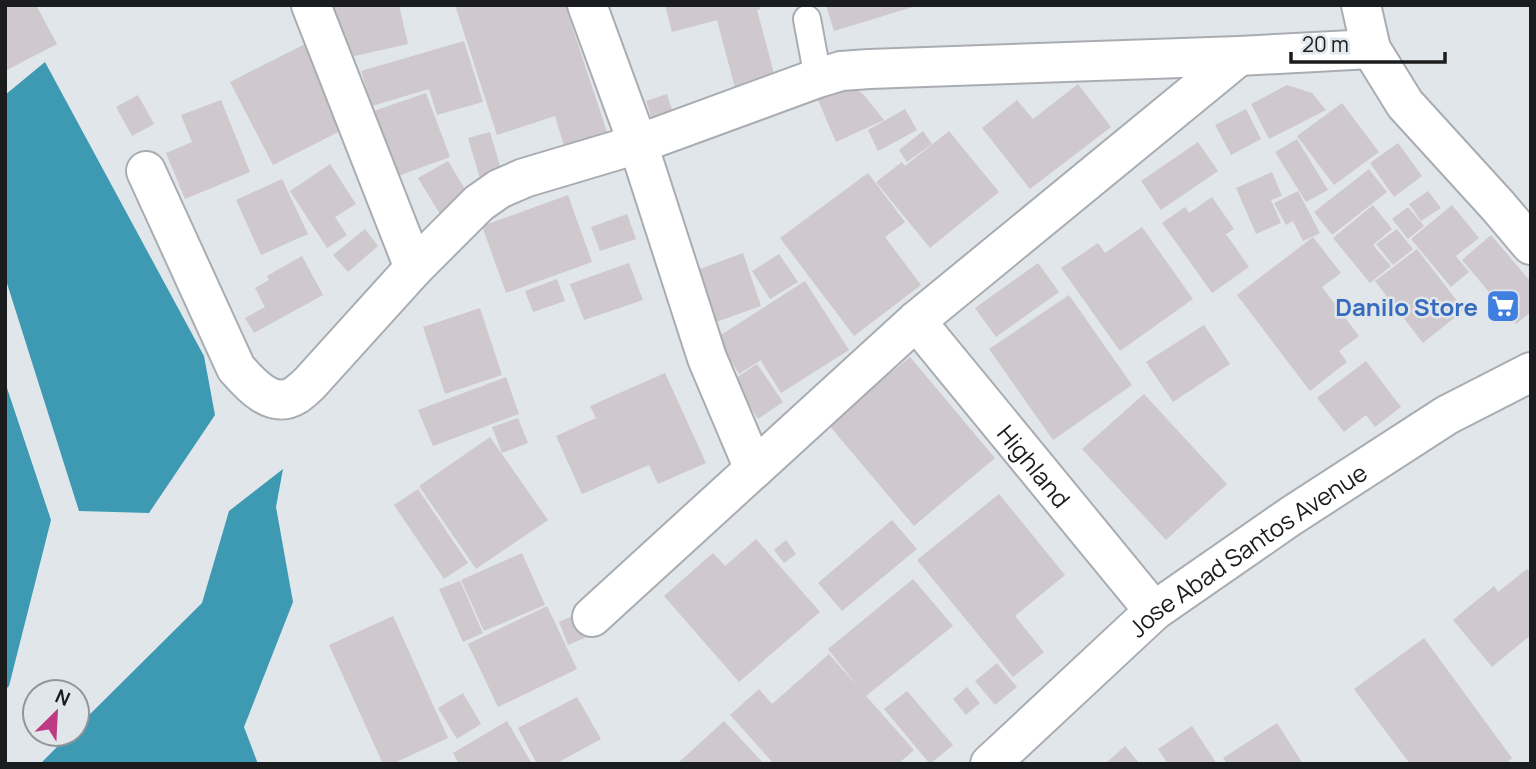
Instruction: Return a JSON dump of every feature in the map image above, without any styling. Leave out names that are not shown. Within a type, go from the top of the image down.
[{"type":"street","points":[[311,5],[414,268]]},
{"type":"street","points":[[587,5],[638,144],[707,358],[754,469]]},
{"type":"street","points":[[1361,5],[1371,49],[1405,104],[1531,245]]},
{"type":"street","points":[[146,171],[236,368],[252,386],[267,396],[283,400],[302,390],[414,268],[479,203],[499,189],[524,178],[638,144],[818,78],[841,71],[869,69],[1371,49]]},
{"type":"street","points":[[592,617],[916,321],[1239,56]]},
{"type":"street","name":"Highland","points":[[916,321],[1154,611]]},
{"type":"street","name":"Jose Abad Santos Avenue","points":[[990,764],[1154,611],[1291,516],[1447,415],[1531,372]]},
{"type":"lane","points":[[807,19],[818,78]]},
{"type":"water","points":[[45,62],[204,356],[215,415],[149,513],[79,511],[5,277],[5,95]]},
{"type":"water","points":[[5,382],[51,520],[9,686],[5,690]]},
{"type":"water","points":[[283,469],[276,507],[293,602],[244,727],[258,764],[40,764],[56,748],[91,748],[91,713],[202,603],[229,511]]},
{"type":"building","points":[[5,5],[36,5],[57,44],[5,71]]},
{"type":"building","points":[[333,5],[399,5],[408,44],[346,58]]},
{"type":"building","points":[[455,5],[565,5],[608,135],[565,149],[555,116],[497,135]]},
{"type":"building","points":[[665,5],[759,5],[760,9],[757,10],[775,77],[735,88],[717,20],[672,32]]},
{"type":"building","points":[[826,5],[915,5],[916,6],[834,31]]},
{"type":"building","points":[[464,41],[483,102],[437,115],[429,89],[372,106],[361,71]]},
{"type":"building","points":[[307,43],[350,126],[273,165],[230,82]]},
{"type":"building","points":[[1078,84],[1111,127],[1030,189],[982,128],[1017,100],[1033,119]]},
{"type":"building","points":[[1287,85],[1312,93],[1326,110],[1269,139],[1251,104]]},
{"type":"building","points":[[852,86],[864,95],[884,120],[836,142],[818,100]]},
{"type":"building","points":[[426,93],[450,157],[398,176],[374,111]]},
{"type":"building","points":[[667,94],[674,116],[653,122],[646,101]]},
{"type":"building","points":[[138,95],[154,124],[132,136],[116,107]]},
{"type":"building","points":[[221,100],[250,172],[185,199],[166,153],[192,142],[181,115]]},
{"type":"building","points":[[1342,103],[1379,152],[1334,185],[1297,136]]},
{"type":"building","points":[[905,109],[917,130],[878,151],[868,130]]},
{"type":"building","points":[[1246,109],[1261,139],[1231,155],[1215,125]]},
{"type":"building","points":[[923,131],[932,144],[907,162],[899,150]]},
{"type":"building","points":[[949,131],[999,192],[930,248],[876,182],[902,162],[905,166]]},
{"type":"building","points":[[490,132],[503,176],[481,182],[468,138]]},
{"type":"building","points":[[1297,139],[1328,190],[1306,202],[1275,152]]},
{"type":"building","points":[[1198,142],[1218,171],[1161,210],[1141,181]]},
{"type":"building","points":[[1398,143],[1422,176],[1394,197],[1370,163]]},
{"type":"building","points":[[448,161],[474,204],[444,221],[418,178]]},
{"type":"building","points":[[330,164],[356,204],[335,217],[347,235],[327,248],[290,191]]},
{"type":"building","points":[[1369,169],[1387,192],[1332,235],[1314,212]]},
{"type":"building","points":[[1272,172],[1282,196],[1271,200],[1281,223],[1256,234],[1236,188]]},
{"type":"building","points":[[868,173],[905,222],[885,237],[921,285],[854,336],[780,238]]},
{"type":"building","points":[[282,179],[308,234],[261,255],[236,200]]},
{"type":"building","points":[[1298,191],[1320,233],[1303,241],[1293,221],[1286,225],[1274,203]]},
{"type":"building","points":[[1428,191],[1441,208],[1421,221],[1409,204]]},
{"type":"building","points":[[568,195],[592,262],[506,293],[482,226]]},
{"type":"building","points":[[1212,197],[1234,229],[1226,234],[1249,267],[1212,293],[1162,223],[1185,207],[1189,213]]},
{"type":"building","points":[[1373,205],[1392,229],[1373,245],[1391,266],[1370,283],[1333,238]]},
{"type":"building","points":[[1452,205],[1479,238],[1456,256],[1469,272],[1451,287],[1411,239]]},
{"type":"building","points":[[1408,207],[1424,226],[1408,239],[1392,219]]},
{"type":"building","points":[[627,214],[636,239],[600,251],[591,227]]},
{"type":"building","points":[[1142,227],[1193,299],[1120,351],[1061,268],[1098,243],[1105,253]]},
{"type":"building","points":[[365,229],[378,246],[348,272],[333,255]]},
{"type":"building","points":[[1397,229],[1413,249],[1393,265],[1376,244]]},
{"type":"building","points":[[1491,235],[1531,282],[1531,312],[1516,324],[1462,260]]},
{"type":"building","points":[[1313,237],[1341,273],[1322,287],[1359,336],[1339,351],[1347,362],[1310,391],[1237,295]]},
{"type":"building","points":[[1417,249],[1464,310],[1423,343],[1375,281]]},
{"type":"building","points":[[743,253],[761,306],[716,322],[697,270]]},
{"type":"building","points":[[779,254],[798,282],[770,299],[752,271]]},
{"type":"building","points":[[302,256],[323,295],[254,333],[245,318],[265,307],[255,288],[269,280],[267,276]]},
{"type":"building","points":[[629,263],[643,300],[584,320],[570,284]]},
{"type":"building","points":[[1038,263],[1059,292],[996,337],[975,308]]},
{"type":"building","points":[[557,279],[565,301],[533,312],[525,291]]},
{"type":"building","points":[[805,281],[849,350],[781,393],[761,361],[763,359],[739,374],[716,338]]},
{"type":"building","points":[[1069,295],[1132,385],[1053,440],[989,349]]},
{"type":"building","points":[[480,308],[502,375],[445,394],[423,327]]},
{"type":"building","points":[[1204,325],[1230,364],[1173,402],[1146,362]]},
{"type":"building","points":[[910,357],[995,458],[914,526],[828,424]]},
{"type":"building","points":[[1366,361],[1401,407],[1375,427],[1366,415],[1344,432],[1317,398]]},
{"type":"building","points":[[757,364],[783,402],[758,419],[733,380]]},
{"type":"building","points":[[665,373],[706,463],[658,484],[649,465],[582,494],[556,436],[596,418],[590,406]]},
{"type":"building","points":[[506,377],[519,414],[433,446],[418,410]]},
{"type":"building","points":[[1144,394],[1227,484],[1166,540],[1082,449]]},
{"type":"building","points":[[518,418],[528,443],[502,453],[492,427]]},
{"type":"building","points":[[490,437],[548,520],[476,569],[419,486]]},
{"type":"building","points":[[418,489],[468,563],[444,579],[394,505]]},
{"type":"building","points":[[999,494],[1065,575],[1015,616],[1044,652],[1013,677],[917,560]]},
{"type":"building","points":[[892,520],[917,549],[842,611],[818,583]]},
{"type":"building","points":[[756,539],[820,612],[739,682],[664,596],[713,553],[725,566]]},
{"type":"building","points":[[786,540],[796,554],[784,563],[774,550]]},
{"type":"building","points":[[522,553],[545,605],[484,631],[461,580]]},
{"type":"building","points":[[1527,569],[1531,573],[1531,635],[1492,667],[1453,620],[1494,586],[1498,592]]},
{"type":"building","points":[[913,579],[953,626],[866,696],[914,750],[898,764],[774,764],[730,715],[759,689],[772,704],[829,654],[858,687],[828,649]]},
{"type":"building","points":[[460,581],[483,633],[463,642],[439,589]]},
{"type":"building","points":[[547,606],[577,669],[498,707],[468,644]]},
{"type":"building","points":[[579,613],[589,636],[568,645],[559,622]]},
{"type":"building","points":[[393,616],[448,738],[392,764],[383,764],[329,645]]},
{"type":"building","points":[[1424,638],[1512,758],[1505,764],[1410,764],[1354,689]]},
{"type":"building","points":[[997,663],[1017,687],[995,705],[975,681]]},
{"type":"building","points":[[967,687],[980,703],[966,715],[953,699]]},
{"type":"building","points":[[907,691],[953,745],[930,764],[884,709]]},
{"type":"building","points":[[463,693],[481,724],[457,739],[438,708]]},
{"type":"building","points":[[577,697],[601,739],[555,764],[537,764],[518,728]]},
{"type":"building","points":[[507,721],[532,764],[459,764],[453,753]]},
{"type":"building","points":[[724,721],[764,764],[677,764]]},
{"type":"building","points":[[1277,723],[1303,764],[1227,764],[1223,758]]},
{"type":"building","points":[[1192,726],[1217,764],[1168,764],[1158,749]]},
{"type":"building","points":[[1125,746],[1140,764],[1105,764]]},
{"type":"place","name":"Danilo Store","points":[[1503,306]]}]
